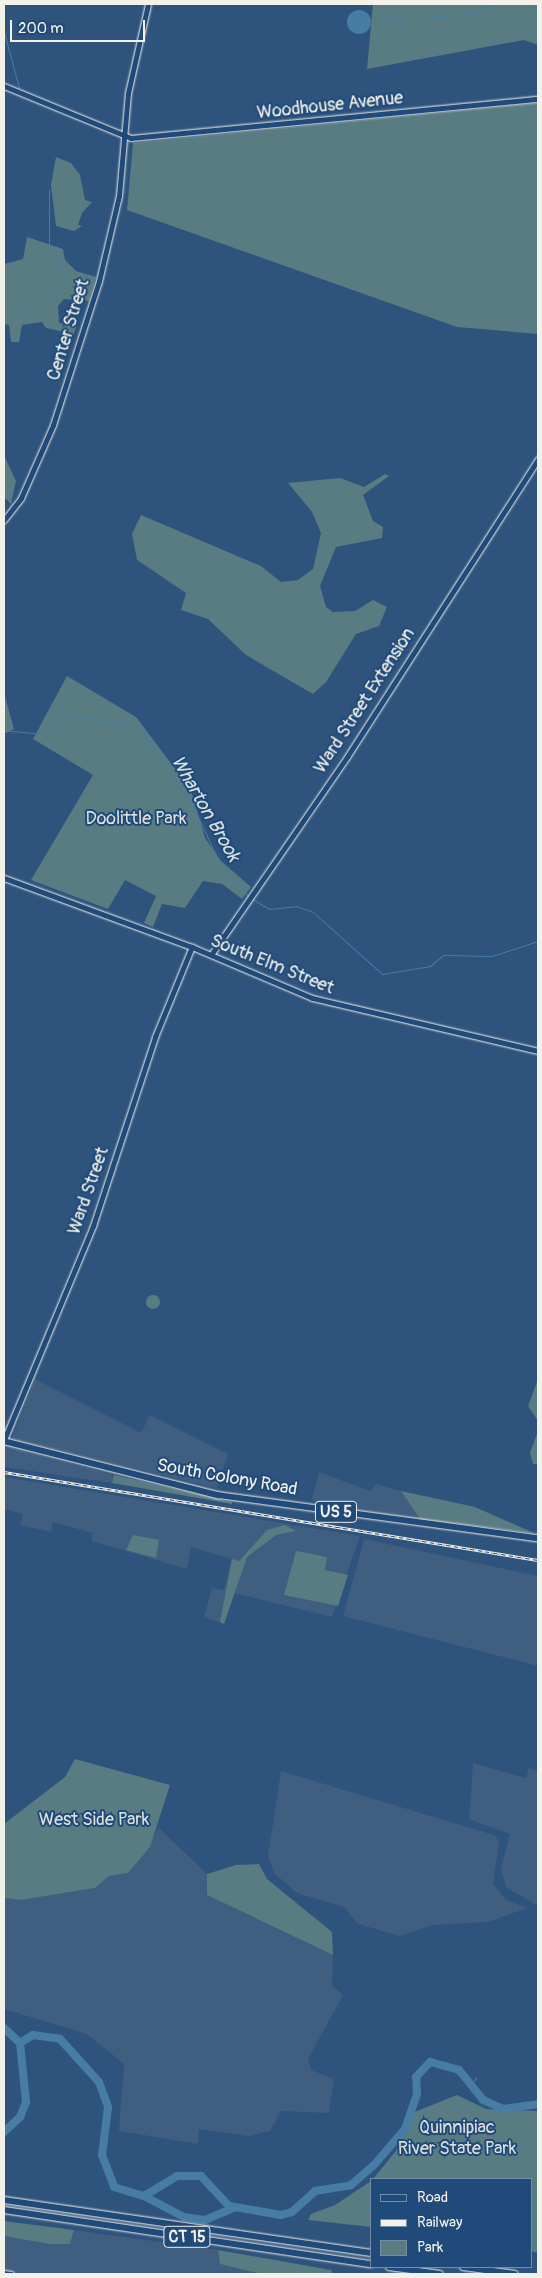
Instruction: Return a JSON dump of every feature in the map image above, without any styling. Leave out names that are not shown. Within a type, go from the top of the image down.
[{"type":"highway","name":"CT 15","points":[[4,2200],[370,2253]]},
{"type":"highway","name":"CT 15","points":[[4,2210],[370,2264]]},
{"type":"highway","points":[[397,2268],[440,2274]]},
{"type":"highway","points":[[470,2268],[515,2274]]},
{"type":"main road","name":"Center Street","points":[[4,520],[35,467],[78,355],[116,211],[130,84],[148,4]]},
{"type":"main road","points":[[4,86],[125,137]]},
{"type":"main road","name":"Woodhouse Avenue","points":[[125,137],[538,100]]},
{"type":"main road","name":"South Elm Street","points":[[4,878],[192,947],[324,1002],[538,1051]]},
{"type":"main road","name":"South Colony Road","points":[[4,1441],[218,1495],[538,1538]]},
{"type":"main road","points":[[4,2273],[11,2274]]},
{"type":"street","name":"Ward Street Extension","points":[[210,955],[347,756],[538,459]]},
{"type":"street","name":"Ward Street","points":[[4,1441],[93,1226],[154,1037],[192,947]]},
{"type":"shaded area","points":[[359,10],[364,11],[370,17],[370,27],[364,33],[359,34],[354,33],[348,27],[347,22],[348,17],[354,11]]},
{"type":"shaded area","points":[[35,1379],[141,1433],[150,1415],[228,1454],[217,1488],[12,1439]]},
{"type":"shaded area","points":[[9,1447],[114,1475],[112,1483],[4,1467],[4,1450]]},
{"type":"shaded area","points":[[319,1472],[370,1491],[376,1484],[401,1491],[420,1519],[318,1505],[312,1499]]},
{"type":"shaded area","points":[[4,1477],[360,1536],[332,1617],[234,1593],[224,1624],[204,1617],[212,1588],[224,1590],[232,1559],[191,1547],[187,1569],[91,1541],[93,1533],[53,1522],[51,1532],[20,1525],[23,1514],[4,1509]]},
{"type":"shaded area","points":[[364,1539],[538,1576],[538,1666],[343,1616]]},
{"type":"shaded area","points":[[473,1763],[526,1778],[529,1768],[538,1771],[538,1906],[506,1887],[501,1868],[510,1834],[469,1819]]},
{"type":"shaded area","points":[[281,1771],[494,1835],[499,1841],[493,1884],[506,1900],[527,1908],[488,1922],[433,1925],[400,1936],[358,1924],[344,1907],[297,1893],[274,1873],[268,1856]]},
{"type":"shaded area","points":[[159,1828],[207,1874],[207,1895],[333,1955],[332,1985],[343,1995],[308,2059],[311,2070],[334,2079],[329,2113],[281,2111],[270,2131],[248,2136],[199,2129],[198,2144],[119,2131],[124,2064],[87,2034],[4,2009],[4,1898],[21,1900],[95,1888],[109,1876],[128,1873]]},
{"type":"shaded area","points":[[74,2230],[218,2250],[220,2264],[261,2274],[4,2274],[4,2236],[70,2244]]},
{"type":"green space","points":[[373,4],[538,4],[538,45],[524,40],[367,69]]},
{"type":"green space","points":[[538,103],[538,334],[457,327],[127,210],[133,143]]},
{"type":"green space","points":[[56,157],[71,163],[80,175],[85,200],[92,202],[82,213],[78,225],[82,226],[74,231],[56,226],[51,185]]},
{"type":"green space","points":[[27,237],[63,249],[65,260],[76,271],[96,277],[89,301],[64,299],[58,306],[59,323],[76,327],[74,334],[46,328],[42,322],[22,325],[19,342],[11,342],[9,325],[4,324],[4,264],[23,259]]},
{"type":"green space","points":[[4,455],[16,481],[11,504],[4,497]]},
{"type":"green space","points":[[385,474],[389,476],[363,495],[373,521],[383,527],[382,538],[336,547],[320,586],[326,607],[333,612],[355,611],[373,600],[387,607],[379,626],[356,634],[326,682],[313,694],[246,655],[208,619],[181,610],[186,593],[137,560],[132,534],[141,515],[261,566],[281,582],[298,580],[313,569],[321,533],[312,512],[288,483],[340,478],[364,487]]},
{"type":"green space","name":"Doolittle Park","points":[[67,676],[136,717],[191,790],[205,838],[221,861],[251,887],[242,899],[222,884],[203,881],[185,908],[162,904],[153,927],[144,923],[156,896],[125,880],[108,909],[31,880],[93,775],[33,739]]},
{"type":"green space","points":[[4,693],[14,729],[4,734]]},
{"type":"green space","points":[[150,1295],[156,1295],[160,1302],[156,1309],[150,1309],[146,1305],[146,1299]]},
{"type":"green space","points":[[538,1379],[538,1421],[528,1406]]},
{"type":"green space","points":[[538,1431],[538,1464],[533,1464],[530,1453]]},
{"type":"green space","points":[[114,1475],[232,1502],[232,1504],[112,1483]]},
{"type":"green space","points":[[401,1491],[475,1507],[534,1533],[420,1519]]},
{"type":"green space","points":[[285,1525],[296,1531],[276,1535],[247,1557],[224,1624],[220,1622],[232,1559],[239,1561],[267,1530]]},
{"type":"green space","points":[[133,1535],[159,1540],[156,1558],[126,1550]]},
{"type":"green space","points":[[296,1551],[327,1557],[325,1570],[348,1575],[338,1606],[284,1595]]},
{"type":"green space","name":"West Side Park","points":[[75,1759],[170,1785],[150,1847],[128,1873],[109,1876],[95,1888],[21,1900],[4,1898],[4,1824],[65,1777]]},
{"type":"green space","points":[[259,1864],[267,1879],[332,1932],[333,1955],[207,1895],[207,1874],[236,1865]]},
{"type":"green space","name":"Quinnipiac River State Park","points":[[457,2095],[486,2109],[538,2111],[538,2253],[532,2251],[532,2178],[374,2178],[396,2151],[412,2113]]},
{"type":"green space","name":"Quinnipiac River State Park","points":[[370,2182],[370,2227],[308,2220],[311,2214],[335,2205]]},
{"type":"green space","points":[[4,2221],[74,2230],[70,2244],[50,2244],[4,2236]]},
{"type":"green space","points":[[218,2250],[331,2270],[333,2274],[261,2274],[220,2264]]},
{"type":"waterway","points":[[429,17],[473,14],[490,4],[498,7]]},
{"type":"waterway","points":[[373,21],[404,20]]},
{"type":"waterway","points":[[4,32],[19,88]]},
{"type":"waterway","points":[[4,310],[24,313],[38,297],[45,294],[51,300],[60,293],[65,275],[49,243],[49,190]]},
{"type":"waterway","name":"Wharton Brook","points":[[4,730],[40,734],[71,718],[84,717],[139,726],[191,802],[218,860],[249,897]]},
{"type":"waterway","name":"Wharton Brook","points":[[252,899],[269,909],[296,906],[313,912],[382,974],[430,966],[443,955],[492,956],[538,941]]},
{"type":"waterway","points":[[4,2028],[20,2043]]},
{"type":"waterway","points":[[4,2132],[20,2117],[26,2102],[20,2043],[33,2035],[60,2039],[99,2082],[108,2107],[102,2155],[114,2187],[144,2196],[177,2176],[201,2176],[229,2206],[281,2215],[292,2212],[315,2191],[351,2185],[374,2165],[405,2129],[417,2094],[416,2077],[430,2062],[459,2070],[483,2100],[503,2109],[538,2104]]},
{"type":"waterway","points":[[471,2086],[476,2077]]},
{"type":"waterway","points":[[144,2196],[184,2217],[205,2220],[235,2207]]},
{"type":"railway","points":[[4,1472],[538,1560]]}]
